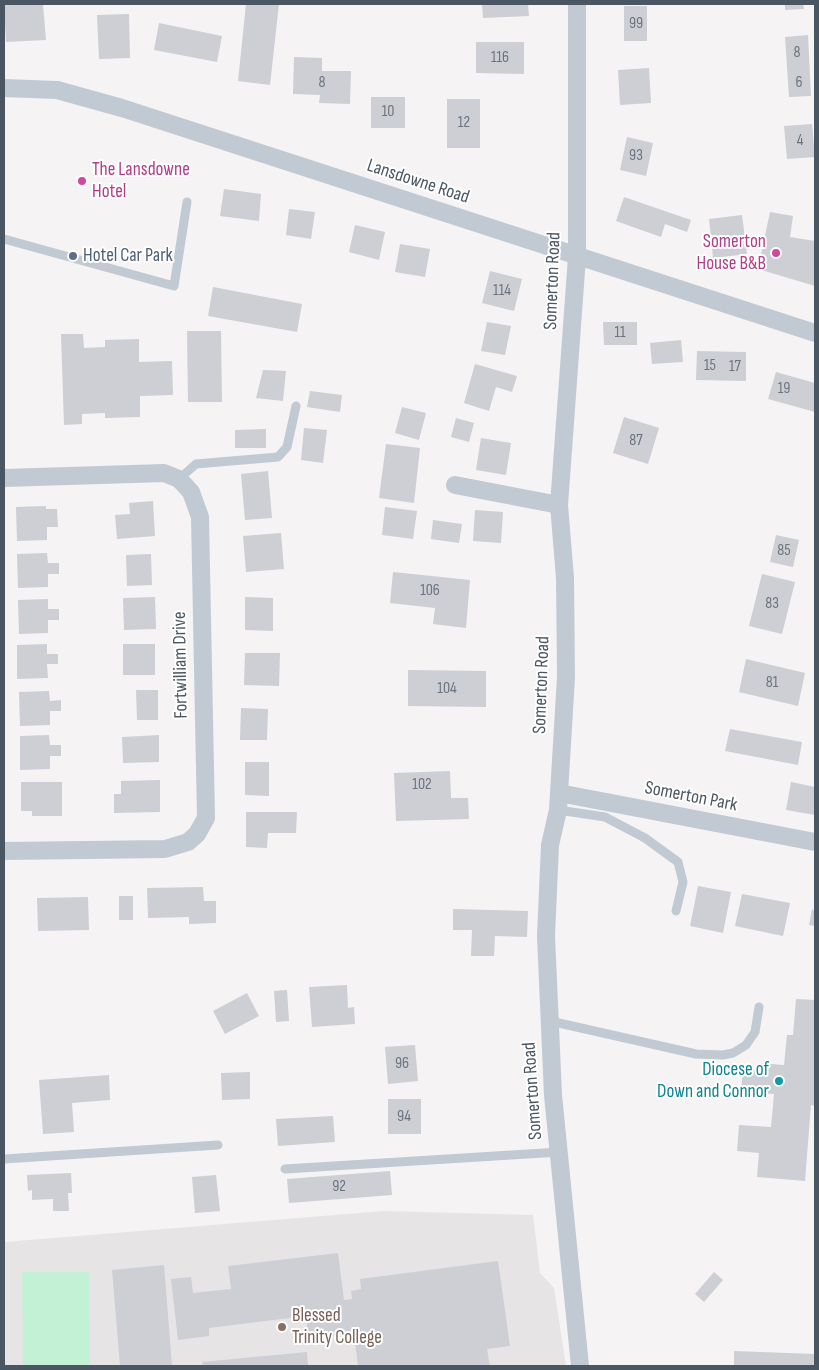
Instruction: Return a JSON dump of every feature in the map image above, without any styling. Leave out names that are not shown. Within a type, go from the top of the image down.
[{"type":"street","name":"Somerton Road","points":[[577,4],[577,257],[559,505],[564,578],[566,677],[558,802],[550,845],[546,936],[553,1095],[580,1366]]},
{"type":"street","name":"Lansdowne Road","points":[[4,88],[58,90],[122,108],[815,333]]},
{"type":"street","points":[[4,478],[164,472],[179,479]]},
{"type":"street","name":"Fortwilliam Drive","points":[[4,851],[165,849],[188,842],[197,834],[206,818],[200,518],[190,492],[179,479]]},
{"type":"street","points":[[455,485],[559,505]]},
{"type":"street","name":"Somerton Park","points":[[558,802],[815,842]]},
{"type":"lane","points":[[4,239],[174,286],[187,202]]},
{"type":"lane","points":[[179,479],[196,464],[278,457],[287,447],[296,406]]},
{"type":"lane","points":[[558,802],[606,817],[645,838],[678,862],[683,882],[676,911]]},
{"type":"lane","points":[[550,1021],[696,1054],[723,1055],[733,1053],[746,1045],[755,1032],[759,1007]]},
{"type":"lane","points":[[4,1159],[218,1145]]},
{"type":"lane","points":[[285,1168],[560,1152]]},
{"type":"shaded area","name":"Blessed Trinity College","points":[[384,1211],[533,1215],[540,1273],[554,1288],[566,1366],[5,1366],[5,1242]]},
{"type":"green space","points":[[22,1272],[89,1272],[90,1366],[23,1366]]},
{"type":"building","points":[[4,4],[43,4],[46,40],[6,42]]},
{"type":"building","points":[[246,4],[279,4],[270,85],[238,81]]},
{"type":"building","points":[[482,4],[528,4],[529,16],[483,18]]},
{"type":"building","points":[[785,4],[803,4],[804,9],[785,10]]},
{"type":"building","points":[[624,6],[647,6],[647,41],[624,41]]},
{"type":"building","points":[[129,14],[130,58],[99,59],[97,15]]},
{"type":"building","points":[[159,23],[222,36],[217,62],[154,50]]},
{"type":"building","points":[[808,35],[811,96],[789,97],[785,37]]},
{"type":"building","points":[[476,42],[524,42],[524,74],[476,73]]},
{"type":"building","points":[[294,57],[322,58],[322,71],[351,71],[350,104],[319,103],[320,95],[293,94]]},
{"type":"building","points":[[649,68],[651,103],[620,105],[618,70]]},
{"type":"building","points":[[371,97],[405,97],[405,128],[371,128]]},
{"type":"building","points":[[447,99],[480,99],[480,148],[447,148]]},
{"type":"building","points":[[812,124],[815,157],[787,159],[784,126]]},
{"type":"building","points":[[627,137],[653,143],[646,176],[620,170]]},
{"type":"building","points":[[224,189],[261,194],[259,221],[220,216]]},
{"type":"building","points":[[624,197],[691,220],[687,232],[665,224],[661,237],[616,221]]},
{"type":"building","points":[[289,209],[315,212],[311,239],[286,235]]},
{"type":"building","points":[[770,212],[793,216],[790,237],[815,241],[815,286],[758,269]]},
{"type":"building","points":[[742,215],[747,254],[713,258],[709,219]]},
{"type":"building","points":[[355,225],[385,232],[379,260],[349,252]]},
{"type":"building","points":[[400,244],[430,249],[425,277],[395,272]]},
{"type":"building","points":[[490,271],[522,279],[514,311],[482,303]]},
{"type":"building","points":[[213,287],[302,304],[297,332],[208,316]]},
{"type":"building","points":[[487,322],[511,326],[505,355],[481,351]]},
{"type":"building","points":[[603,322],[637,322],[637,345],[604,345]]},
{"type":"building","points":[[187,331],[221,331],[222,402],[188,402]]},
{"type":"building","points":[[61,334],[83,334],[84,348],[105,347],[105,340],[139,339],[139,362],[172,361],[173,395],[140,396],[140,417],[105,418],[105,413],[82,414],[82,424],[64,425]]},
{"type":"building","points":[[681,340],[683,362],[652,364],[650,343]]},
{"type":"building","points":[[697,351],[746,352],[746,381],[696,380]]},
{"type":"building","points":[[475,364],[517,376],[512,392],[496,387],[489,411],[464,403]]},
{"type":"building","points":[[263,370],[286,371],[283,401],[256,398]]},
{"type":"building","points":[[776,372],[815,383],[815,412],[768,399]]},
{"type":"building","points":[[310,391],[342,395],[340,412],[307,407]]},
{"type":"building","points":[[402,407],[426,413],[419,440],[395,433]]},
{"type":"building","points":[[624,417],[659,428],[648,464],[613,453]]},
{"type":"building","points":[[456,418],[474,423],[469,442],[451,437]]},
{"type":"building","points":[[304,428],[327,430],[323,463],[301,460]]},
{"type":"building","points":[[266,429],[266,448],[235,448],[235,430]]},
{"type":"building","points":[[481,438],[511,443],[506,475],[476,470]]},
{"type":"building","points":[[386,444],[420,448],[414,503],[379,498]]},
{"type":"building","points":[[268,471],[272,518],[245,520],[241,474]]},
{"type":"building","points":[[153,501],[155,536],[117,539],[115,515],[130,514],[129,503]]},
{"type":"building","points":[[46,506],[46,509],[57,509],[58,527],[47,527],[47,540],[17,541],[16,507]]},
{"type":"building","points":[[385,507],[417,511],[413,539],[382,535]]},
{"type":"building","points":[[475,510],[503,512],[501,543],[473,541]]},
{"type":"building","points":[[433,520],[462,524],[459,543],[431,539]]},
{"type":"building","points":[[281,533],[284,569],[246,572],[243,536]]},
{"type":"building","points":[[776,535],[799,540],[793,567],[770,562]]},
{"type":"building","points":[[47,553],[48,563],[59,563],[59,574],[48,574],[48,587],[18,588],[17,554]]},
{"type":"building","points":[[151,554],[152,585],[127,586],[126,555]]},
{"type":"building","points":[[393,572],[470,580],[466,628],[433,624],[435,608],[390,603]]},
{"type":"building","points":[[762,574],[795,582],[782,634],[749,626]]},
{"type":"building","points":[[155,597],[156,629],[124,630],[123,598]]},
{"type":"building","points":[[245,597],[273,598],[273,631],[245,630]]},
{"type":"building","points":[[48,599],[48,609],[59,609],[59,620],[48,620],[48,633],[19,634],[18,600]]},
{"type":"building","points":[[47,644],[47,654],[58,654],[58,664],[47,664],[48,678],[17,679],[17,645]]},
{"type":"building","points":[[123,644],[155,644],[155,675],[123,675]]},
{"type":"building","points":[[245,653],[280,653],[279,686],[244,685]]},
{"type":"building","points":[[746,659],[805,673],[798,706],[739,692]]},
{"type":"building","points":[[408,670],[486,671],[486,707],[408,706]]},
{"type":"building","points":[[136,690],[158,690],[158,720],[137,720]]},
{"type":"building","points":[[49,691],[50,701],[61,700],[61,711],[50,711],[50,725],[20,726],[19,692]]},
{"type":"building","points":[[241,708],[268,709],[267,740],[240,740]]},
{"type":"building","points":[[730,729],[802,742],[798,765],[725,751]]},
{"type":"building","points":[[49,735],[50,745],[61,745],[61,756],[50,756],[50,769],[20,770],[20,736]]},
{"type":"building","points":[[159,735],[159,762],[123,763],[122,737]]},
{"type":"building","points":[[245,762],[269,762],[269,796],[245,795]]},
{"type":"building","points":[[450,771],[451,798],[468,798],[469,819],[396,821],[394,773]]},
{"type":"building","points":[[160,780],[160,812],[114,813],[114,794],[121,794],[121,781]]},
{"type":"building","points":[[21,782],[62,782],[62,816],[32,816],[32,811],[21,811]]},
{"type":"building","points":[[791,782],[815,787],[815,815],[786,810]]},
{"type":"building","points":[[246,812],[297,812],[296,833],[268,833],[267,848],[246,847]]},
{"type":"building","points":[[698,886],[731,892],[723,933],[690,926]]},
{"type":"building","points":[[203,887],[204,901],[216,901],[216,923],[189,924],[189,917],[148,918],[147,888]]},
{"type":"building","points":[[742,894],[790,903],[783,936],[735,926]]},
{"type":"building","points":[[119,896],[133,896],[133,920],[119,920]]},
{"type":"building","points":[[88,897],[89,930],[38,931],[37,898]]},
{"type":"building","points":[[453,909],[528,911],[527,937],[495,936],[494,956],[471,956],[472,930],[453,930]]},
{"type":"building","points":[[812,909],[815,911],[815,926],[809,925]]},
{"type":"building","points":[[347,985],[348,1008],[354,1007],[355,1024],[312,1027],[309,987]]},
{"type":"building","points":[[287,990],[289,1021],[276,1022],[274,991]]},
{"type":"building","points":[[247,993],[259,1016],[225,1034],[213,1011]]},
{"type":"building","name":"Diocese of Down and Connor","points":[[796,999],[815,1000],[815,1106],[811,1105],[805,1181],[757,1177],[759,1153],[737,1151],[739,1125],[771,1127],[774,1094],[741,1092],[743,1069],[758,1070],[758,1063],[784,1065],[787,1035],[793,1035]]},
{"type":"building","points":[[415,1045],[418,1081],[388,1084],[385,1047]]},
{"type":"building","points":[[250,1072],[250,1099],[222,1100],[221,1073]]},
{"type":"building","points":[[109,1075],[110,1100],[72,1103],[74,1132],[43,1134],[39,1080]]},
{"type":"building","points":[[388,1099],[421,1099],[421,1134],[388,1134]]},
{"type":"building","points":[[333,1116],[335,1142],[278,1146],[276,1119]]},
{"type":"building","points":[[390,1171],[392,1195],[289,1203],[287,1179]]},
{"type":"building","points":[[71,1173],[72,1193],[68,1193],[69,1211],[53,1211],[53,1199],[32,1200],[32,1190],[28,1191],[27,1175]]},
{"type":"building","points":[[216,1175],[220,1211],[195,1213],[192,1177]]},
{"type":"building","points":[[338,1253],[344,1300],[352,1299],[351,1291],[361,1289],[360,1279],[498,1261],[510,1346],[487,1349],[490,1366],[358,1366],[354,1334],[309,1339],[306,1316],[209,1328],[209,1336],[178,1340],[171,1279],[191,1277],[193,1293],[231,1289],[228,1266]]},
{"type":"building","points":[[164,1265],[172,1366],[120,1366],[112,1270]]},
{"type":"building","points":[[714,1272],[723,1280],[704,1302],[695,1294]]},
{"type":"building","points":[[734,1351],[815,1354],[815,1366],[734,1366]]},
{"type":"building","points":[[307,1352],[308,1366],[203,1366],[202,1362]]},
{"type":"place","name":"The Lansdowne Hotel","points":[[82,181]]},
{"type":"place","name":"Somerton House B&B","points":[[776,253]]},
{"type":"place","name":"Hotel Car Park","points":[[73,256]]},
{"type":"place","name":"Diocese of Down and Connor","points":[[779,1081]]},
{"type":"place","name":"Blessed Trinity College","points":[[282,1327]]}]
